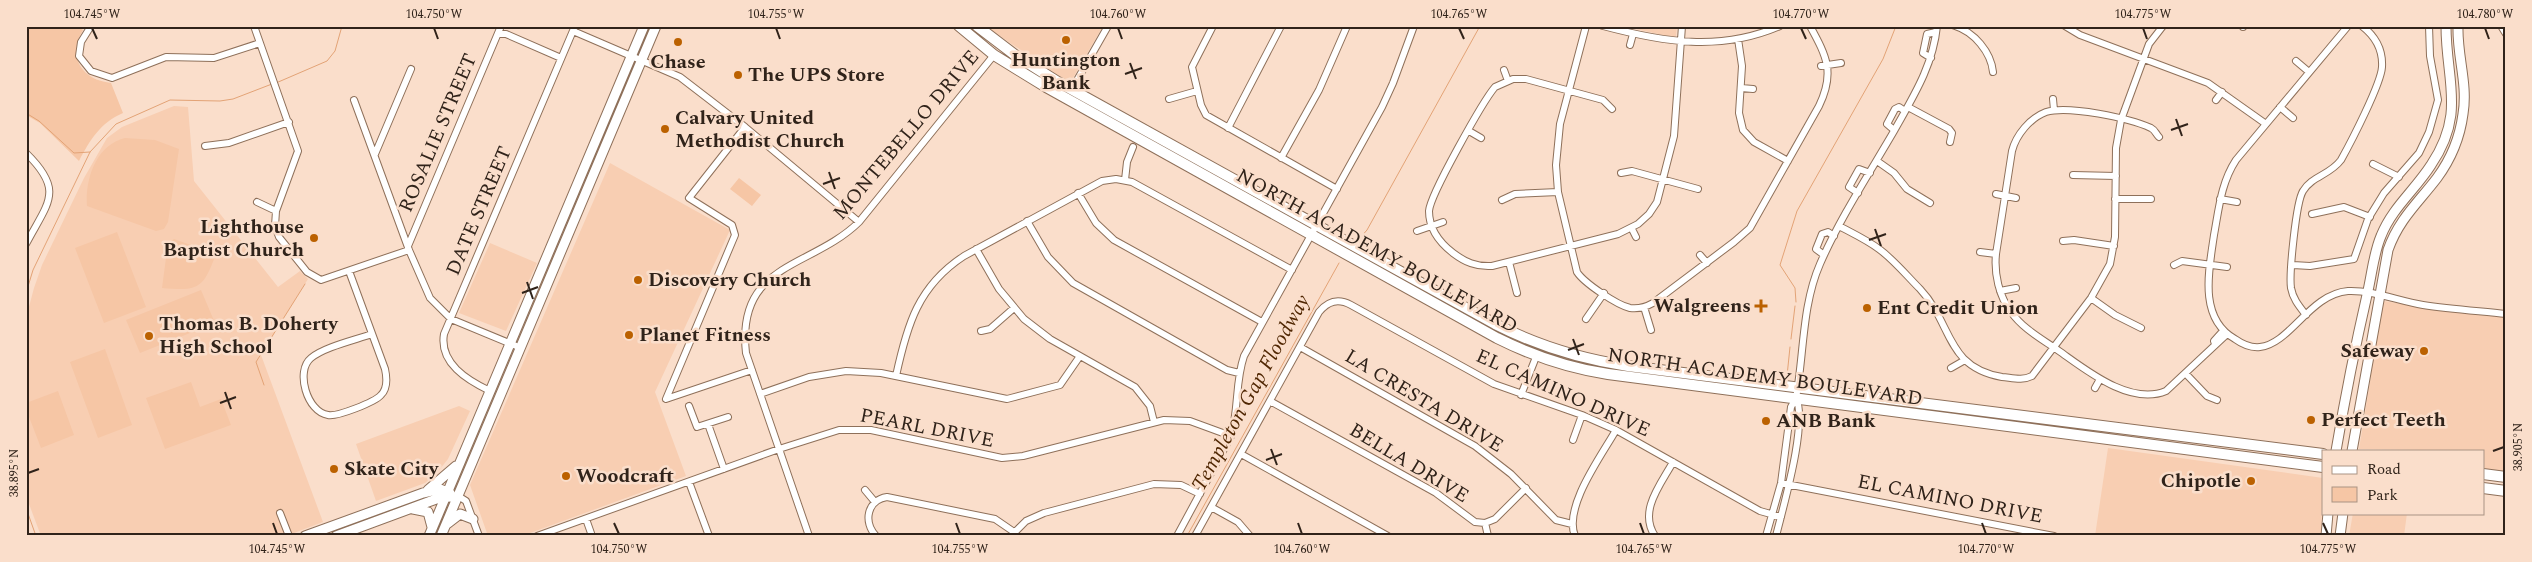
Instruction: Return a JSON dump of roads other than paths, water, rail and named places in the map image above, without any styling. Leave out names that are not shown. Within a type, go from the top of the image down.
[{"type":"highway","name":"NORTH ACADEMY BOULEVARD","points":[[960,26],[994,55],[1035,81],[1311,236],[1497,338],[1536,356],[1592,372],[1797,393],[2322,454]]},
{"type":"highway","points":[[968,26],[990,44],[998,43]]},
{"type":"highway","name":"NORTH ACADEMY BOULEVARD","points":[[977,26],[998,43],[1086,97],[1495,324],[1541,346],[1600,362],[1797,393],[2322,468]]},
{"type":"highway","points":[[994,55],[1007,56],[1073,96],[1086,97]]},
{"type":"highway","points":[[2484,474],[2506,477]]},
{"type":"highway","points":[[2484,488],[2506,491]]},
{"type":"main road","points":[[431,532],[644,26]]},
{"type":"main road","points":[[441,536],[656,26]]},
{"type":"main road","points":[[2336,450],[2349,373],[2368,293],[2373,262],[2384,229],[2396,208],[2431,165],[2439,152],[2450,123],[2453,95],[2446,26]]},
{"type":"main road","points":[[2352,450],[2388,250],[2396,231],[2408,211],[2444,168],[2460,128],[2465,90],[2458,26]]},
{"type":"main road","points":[[579,181],[585,196]]},
{"type":"main road","points":[[423,493],[460,462]]},
{"type":"main road","points":[[305,536],[423,493],[440,489],[446,494],[458,496]]},
{"type":"main road","points":[[336,536],[446,494]]},
{"type":"main road","points":[[408,509],[426,510],[430,516],[431,532]]},
{"type":"main road","points":[[2326,536],[2328,514]]},
{"type":"main road","points":[[2340,536],[2343,514]]},
{"type":"main road","points":[[445,526],[459,515],[466,515],[473,519]]},
{"type":"street","points":[[91,26],[80,45],[79,53],[84,64],[95,73],[112,78],[166,57],[214,58],[260,43]]},
{"type":"street","points":[[254,26],[297,145],[297,157],[276,211],[274,220],[276,232],[306,272],[321,280],[408,248]]},
{"type":"street","name":"ROSALIE STREET","points":[[408,248],[501,26]]},
{"type":"street","points":[[1072,89],[1108,26]]},
{"type":"street","points":[[1213,26],[1192,67],[1197,91],[1206,115],[1337,189]]},
{"type":"street","points":[[1228,128],[1281,26]]},
{"type":"street","points":[[1281,158],[1319,90],[1347,26]]},
{"type":"street","points":[[1177,536],[1232,436],[1239,373],[1244,356],[1390,91],[1414,26]]},
{"type":"street","points":[[1586,26],[1570,90],[1554,138],[1558,192],[1575,268],[1579,275],[1628,307],[1644,307],[1707,263],[1757,223],[1788,161],[1823,98],[1828,80],[1825,66],[1810,26]]},
{"type":"street","points":[[1602,26],[1680,43],[1704,44],[1738,39],[1776,27]]},
{"type":"street","points":[[1612,109],[1604,100],[1526,79],[1508,81],[1495,87],[1433,195],[1429,210],[1432,226],[1444,245],[1466,262],[1486,266],[1509,262],[1632,229],[1644,220],[1653,208],[1674,136],[1682,26]]},
{"type":"street","points":[[1955,26],[1965,30],[1978,41],[1992,62],[1993,72]]},
{"type":"street","points":[[2064,26],[2202,80],[2266,124]]},
{"type":"street","points":[[1839,226],[1885,254],[1935,304],[1965,360],[1975,369],[1984,373],[2022,379],[2036,373],[2091,298],[2106,272],[2114,246],[2116,148],[2121,120],[2153,36],[2163,26]]},
{"type":"street","points":[[2348,26],[2236,160],[2224,181],[2210,265],[2210,300],[2216,322],[2225,333],[2247,346],[2266,346],[2332,295],[2349,291],[2379,295],[2423,305],[2506,314]]},
{"type":"street","points":[[2306,315],[2293,296],[2291,285],[2300,196],[2309,184],[2331,172],[2341,160],[2380,75],[2382,60],[2378,45],[2362,26]]},
{"type":"street","points":[[2293,265],[2310,266],[2354,259],[2370,217],[2384,193],[2419,153],[2429,132],[2438,100],[2430,56],[2429,26]]},
{"type":"street","points":[[574,29],[680,77],[745,127],[859,222]]},
{"type":"street","name":"DATE STREET","points":[[490,391],[470,382],[456,370],[447,355],[443,342],[451,319],[574,29]]},
{"type":"street","points":[[1931,58],[1922,53],[1927,34],[1937,29]]},
{"type":"street","points":[[1766,536],[1781,483],[1791,407],[1797,393],[1810,296],[1824,255],[1839,226],[1922,81],[1931,58],[1937,29]]},
{"type":"street","points":[[499,34],[506,34],[561,58]]},
{"type":"street","points":[[1630,45],[1633,34]]},
{"type":"street","points":[[1738,39],[1741,56],[1739,113],[1741,132],[1754,142],[1788,161]]},
{"type":"street","name":"MONTEBELLO DRIVE","points":[[809,536],[746,353],[745,332],[750,309],[759,290],[783,268],[836,241],[859,222],[994,55]]},
{"type":"street","points":[[2296,61],[2309,72]]},
{"type":"street","points":[[1825,66],[1841,63]]},
{"type":"street","points":[[375,154],[411,69]]},
{"type":"street","points":[[1504,70],[1508,81]]},
{"type":"street","points":[[1741,88],[1753,89]]},
{"type":"street","points":[[1169,99],[1197,91]]},
{"type":"street","points":[[2216,100],[2222,92]]},
{"type":"street","points":[[2053,99],[2054,110]]},
{"type":"street","points":[[354,100],[408,248],[430,298],[451,319],[521,348]]},
{"type":"street","points":[[1894,130],[1887,124],[1894,109],[1899,107],[1952,128],[1950,142]]},
{"type":"street","points":[[2280,107],[2293,118]]},
{"type":"street","points":[[2159,137],[2153,129],[2087,113],[2054,110],[2036,117],[2016,139],[1996,254],[1996,270],[2000,291],[2015,318],[2055,348],[2100,379],[2139,394],[2153,394],[2166,390],[2186,374],[2215,344],[2214,341],[2225,333]]},
{"type":"street","points":[[205,146],[229,143],[288,122]]},
{"type":"street","points":[[745,127],[689,198],[732,226],[735,235],[666,399],[752,370]]},
{"type":"street","points":[[1469,131],[1481,138]]},
{"type":"street","points":[[1124,180],[1127,162],[1133,147]]},
{"type":"street","points":[[26,153],[42,168],[50,188],[46,204],[26,244]]},
{"type":"street","points":[[1877,161],[1894,173],[1907,189],[1930,203]]},
{"type":"street","points":[[2372,164],[2399,176]]},
{"type":"street","points":[[1858,193],[1850,187],[1859,169],[1870,173]]},
{"type":"street","points":[[1621,173],[1632,171],[1698,189]]},
{"type":"street","points":[[2073,175],[2116,176]]},
{"type":"street","points":[[2216,178],[2224,181]]},
{"type":"street","points":[[896,376],[907,330],[923,295],[950,266],[1027,221],[1102,181],[1124,180],[1292,270]]},
{"type":"street","points":[[1502,200],[1515,194],[1558,192]]},
{"type":"street","points":[[1078,193],[1096,224],[1114,240],[1262,322]]},
{"type":"street","points":[[1996,194],[2016,198]]},
{"type":"street","points":[[2115,199],[2151,200]]},
{"type":"street","points":[[2220,199],[2237,202]]},
{"type":"street","points":[[257,202],[276,211]]},
{"type":"street","points":[[2312,214],[2344,207],[2370,217]]},
{"type":"street","points":[[1027,221],[1048,257],[1073,283],[1227,370],[1239,373]]},
{"type":"street","points":[[1417,231],[1443,222]]},
{"type":"street","points":[[1632,229],[1636,237]]},
{"type":"street","points":[[1824,255],[1816,249],[1822,234],[1828,232],[1834,236]]},
{"type":"street","points":[[2063,241],[2074,240],[2114,246]]},
{"type":"street","points":[[976,250],[998,289],[1014,308],[1042,334],[1135,387],[1150,406],[1154,422]]},
{"type":"street","points":[[1980,252],[1996,254]]},
{"type":"street","points":[[1700,254],[1707,263]]},
{"type":"street","points":[[2174,265],[2182,261],[2227,267]]},
{"type":"street","points":[[1509,262],[1517,292]]},
{"type":"street","points":[[349,271],[372,334],[386,374],[387,391],[372,401],[340,413],[321,416],[311,401],[302,377],[305,364],[316,355],[372,334]]},
{"type":"street","points":[[2000,291],[2016,288]]},
{"type":"street","points":[[1586,319],[1604,293]]},
{"type":"street","points":[[2091,298],[2115,315],[2142,328]]},
{"type":"street","name":"EL CAMINO DRIVE","points":[[1300,347],[1319,312],[1333,301],[1342,301],[1480,377],[1521,395],[1582,415],[1616,430],[1760,511],[1781,517]]},
{"type":"street","points":[[1644,307],[1651,330]]},
{"type":"street","points":[[981,331],[990,329],[1014,308]]},
{"type":"street","points":[[1195,536],[1300,347]]},
{"type":"street","name":"LA CRESTA DRIVE","points":[[1300,347],[1457,435],[1493,459],[1526,488],[1556,520],[1572,524]]},
{"type":"street","points":[[760,394],[808,377],[857,370],[896,376],[1007,399],[1060,385],[1080,356]]},
{"type":"street","points":[[1521,395],[1536,356]]},
{"type":"street","points":[[1951,368],[1965,360]]},
{"type":"street","points":[[2186,374],[2207,396],[2217,400]]},
{"type":"street","points":[[2095,388],[2100,379]]},
{"type":"street","points":[[1776,536],[1789,484],[1801,408],[1797,393]]},
{"type":"street","name":"BELLA DRIVE","points":[[1270,401],[1436,493],[1471,520],[1485,523],[1495,520],[1526,488]]},
{"type":"street","points":[[689,406],[697,427],[728,417]]},
{"type":"street","points":[[1573,440],[1582,415]]},
{"type":"street","name":"PEARL DRIVE","points":[[538,536],[829,432],[856,429],[871,430],[996,458],[1009,458],[1154,422],[1190,421],[1232,436]]},
{"type":"street","points":[[708,424],[724,469]]},
{"type":"street","points":[[1575,536],[1572,524],[1581,494],[1616,430]]},
{"type":"street","points":[[1785,451],[1794,452]]},
{"type":"street","points":[[1241,454],[1388,536]]},
{"type":"street","points":[[1655,536],[1650,525],[1649,509],[1673,462]]},
{"type":"street","points":[[689,482],[709,536]]},
{"type":"street","points":[[876,536],[868,521],[870,510],[875,502],[882,498],[894,496],[995,519],[1013,534],[1026,521],[1044,513],[1154,484],[1172,483],[1200,494]]},
{"type":"street","name":"EL CAMINO DRIVE","points":[[1781,483],[2054,536]]},
{"type":"street","points":[[865,490],[875,502]]},
{"type":"street","points":[[458,496],[466,501],[479,536]]},
{"type":"street","points":[[1211,507],[1238,522],[1250,536]]},
{"type":"street","points":[[951,517],[953,510]]},
{"type":"street","points":[[280,512],[289,536]]},
{"type":"street","points":[[586,519],[592,536]]},
{"type":"street","points":[[1485,523],[1488,536]]},
{"type":"waterway","name":"Templeton Gap Floodway","points":[[276,83],[327,61],[335,51],[342,26]]},
{"type":"waterway","name":"Templeton Gap Floodway","points":[[1360,238],[1367,230],[1480,26]]},
{"type":"waterway","points":[[1796,302],[1795,288],[1780,265],[1797,211],[1883,59],[1896,26]]},
{"type":"waterway","name":"Templeton Gap Floodway","points":[[26,293],[33,270],[90,152],[116,124],[170,100],[220,101],[233,99],[272,84]]},
{"type":"waterway","name":"Templeton Gap Floodway","points":[[26,113],[39,121],[74,153],[90,152]]},
{"type":"waterway","name":"Templeton Gap Floodway","points":[[1187,536],[1339,263]]},
{"type":"waterway","points":[[264,385],[256,362],[305,284]]},
{"type":"waterway","points":[[1791,339],[1795,306]]},
{"type":"waterway","points":[[1787,376],[1790,347]]},
{"type":"waterway","name":"Templeton Gap Floodway","points":[[26,508],[36,536]]},
{"type":"place","name":"Huntington Bank","points":[[1066,40]]},
{"type":"place","name":"Chase","points":[[678,42]]},
{"type":"place","name":"The UPS Store","points":[[738,75]]},
{"type":"place","name":"Calvary United Methodist Church","points":[[665,129]]},
{"type":"place","name":"Lighthouse Baptist Church","points":[[314,238]]},
{"type":"place","name":"Discovery Church","points":[[638,280]]},
{"type":"place","name":"Walgreens","points":[[1761,306]]},
{"type":"place","name":"Ent Credit Union","points":[[1867,308]]},
{"type":"place","name":"Planet Fitness","points":[[629,335]]},
{"type":"place","name":"Thomas B. Doherty High School","points":[[149,336]]},
{"type":"place","name":"Safeway","points":[[2424,351]]},
{"type":"place","name":"Perfect Teeth","points":[[2311,420]]},
{"type":"place","name":"ANB Bank","points":[[1766,421]]},
{"type":"place","name":"Skate City","points":[[334,469]]},
{"type":"place","name":"Woodcraft","points":[[566,476]]},
{"type":"place","name":"Chipotle","points":[[2251,481]]}]
